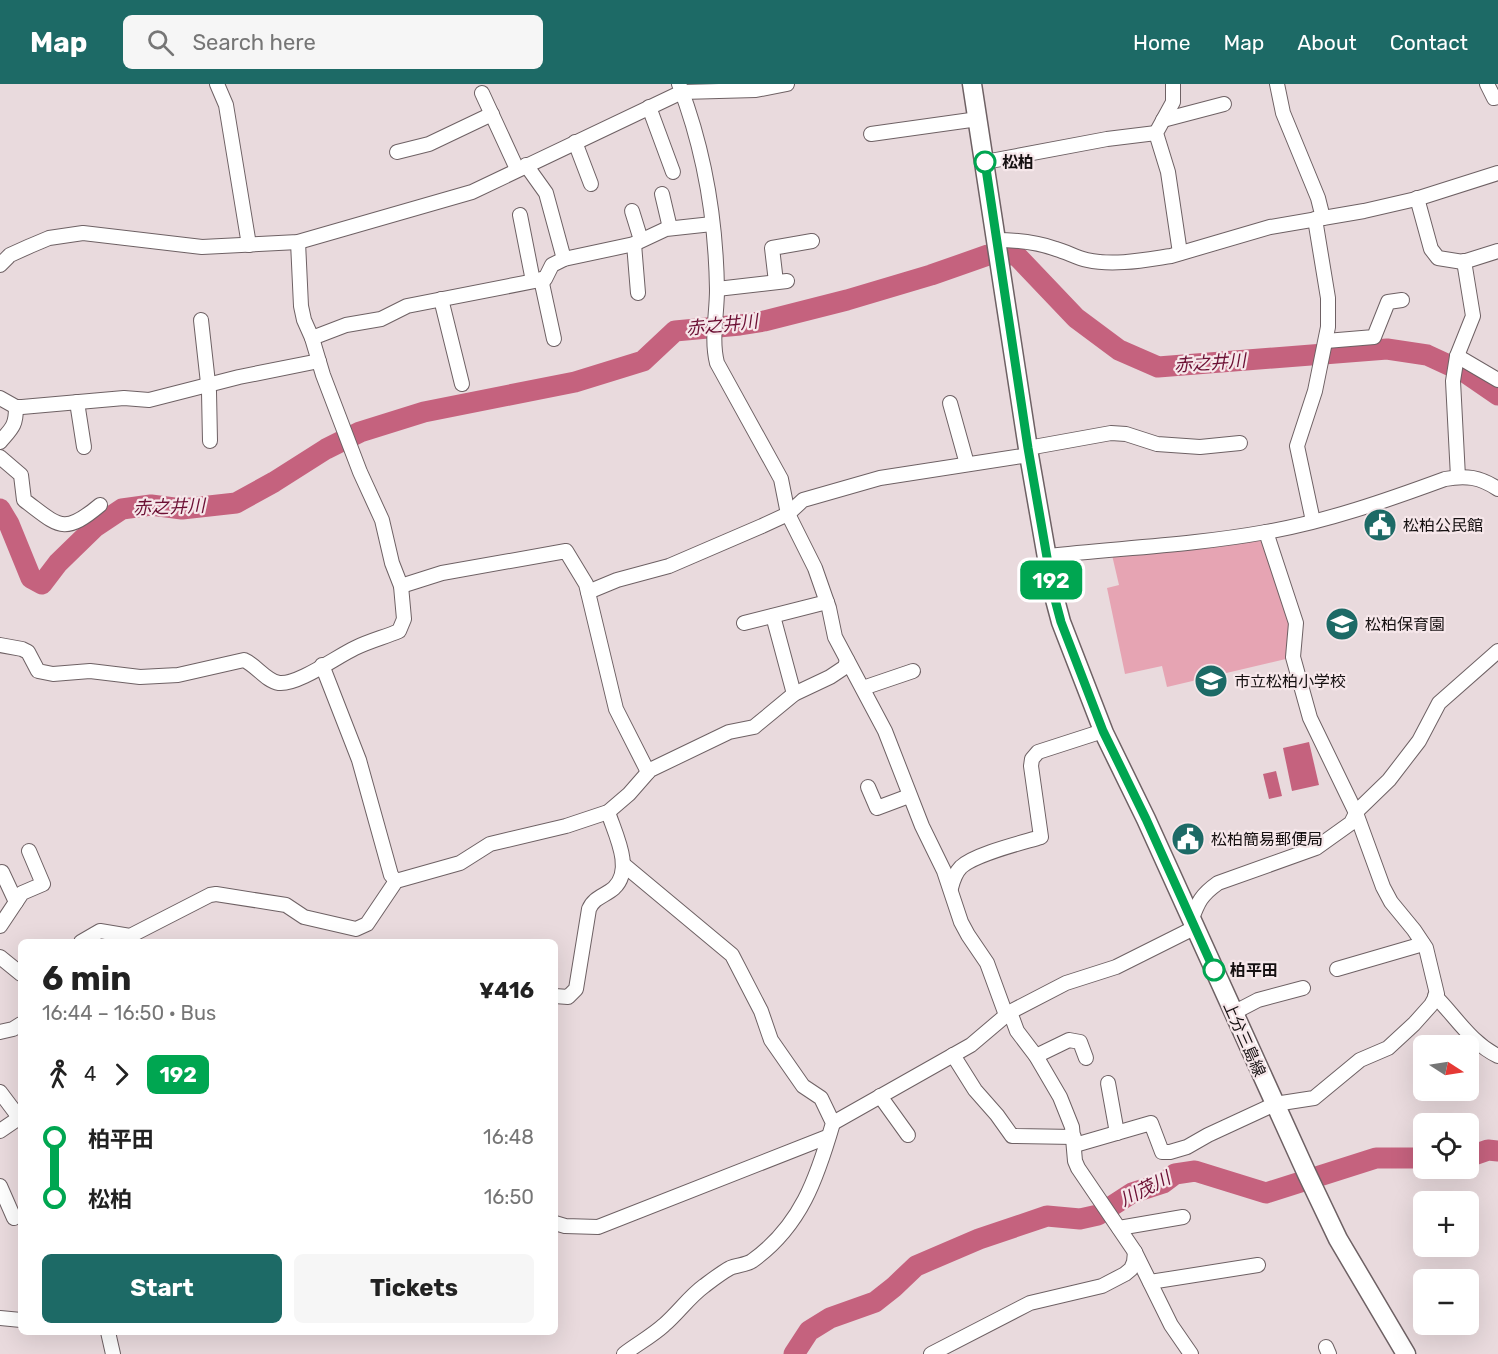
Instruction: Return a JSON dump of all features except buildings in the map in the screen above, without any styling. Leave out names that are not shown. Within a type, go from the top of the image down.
[{"type":"main road","name":"上分三島線","points":[[972,84],[1028,451],[1053,592],[1061,622],[1103,731],[1146,819],[1310,1180],[1338,1239],[1399,1352]]},
{"type":"street","points":[[217,84],[226,105],[249,245]]},
{"type":"street","points":[[0,265],[10,255],[39,242],[64,235],[83,233],[202,247],[298,242],[472,192],[649,107],[680,88],[756,90],[787,84]]},
{"type":"street","points":[[1173,84],[1173,102],[1156,133],[1168,172],[1180,253]]},
{"type":"street","points":[[1277,84],[1283,113],[1318,198],[1328,298],[1326,341],[1322,362],[1297,446],[1313,521]]},
{"type":"street","points":[[1487,84],[1494,98],[1498,97]]},
{"type":"street","points":[[680,88],[702,160],[712,224],[717,289],[714,342],[717,363],[781,479],[788,514],[815,568],[827,602],[835,637],[885,730],[909,796],[951,888],[968,935],[987,963],[1017,1031],[1036,1056],[1060,1097],[1072,1127],[1075,1161],[1078,1168],[1135,1252],[1171,1326],[1191,1354]]},
{"type":"street","points":[[482,93],[521,167],[546,193],[564,259]]},
{"type":"street","points":[[1163,120],[1224,104]]},
{"type":"street","points":[[649,107],[673,172]]},
{"type":"street","points":[[397,152],[429,144],[492,114]]},
{"type":"street","points":[[871,134],[978,118]]},
{"type":"street","points":[[985,162],[1107,139],[1156,133]]},
{"type":"street","points":[[575,142],[591,184]]},
{"type":"street","points":[[996,240],[1036,244],[1086,260],[1109,263],[1154,259],[1270,227],[1417,198],[1498,173]]},
{"type":"street","points":[[662,194],[670,228]]},
{"type":"street","points":[[1417,198],[1434,255],[1442,260],[1464,261],[1498,251]]},
{"type":"street","points":[[632,211],[638,242],[638,293]]},
{"type":"street","points":[[520,215],[554,339]]},
{"type":"street","points":[[312,338],[346,325],[381,319],[407,306],[545,279],[552,265],[564,259],[638,242],[670,228],[712,224]]},
{"type":"street","points":[[717,289],[781,281],[772,248],[812,241]]},
{"type":"street","points":[[0,645],[28,652],[38,671],[53,674],[90,671],[140,677],[178,675],[244,660],[279,683],[296,681],[357,647],[399,632],[404,619],[401,586],[392,563],[382,520],[343,428],[301,306],[298,242]]},
{"type":"street","points":[[1458,477],[1454,376],[1457,356],[1473,316],[1464,261]]},
{"type":"street","points":[[441,299],[462,384]]},
{"type":"street","points":[[1326,341],[1374,337],[1388,302],[1402,300]]},
{"type":"street","points":[[201,320],[209,392],[210,441]]},
{"type":"street","points":[[1457,356],[1498,380]]},
{"type":"street","points":[[0,398],[16,407],[124,398],[149,400],[319,361]]},
{"type":"street","points":[[77,402],[84,447]]},
{"type":"street","points":[[950,403],[960,418],[967,464]]},
{"type":"street","points":[[0,442],[16,421],[16,407]]},
{"type":"street","points":[[588,592],[617,580],[669,566],[788,514],[803,500],[880,478],[967,464],[1111,433],[1126,434],[1157,444],[1200,447],[1240,443]]},
{"type":"street","points":[[0,457],[21,475],[24,500],[55,523],[73,524],[85,518],[100,505]]},
{"type":"street","points":[[1047,556],[1215,540],[1266,532],[1313,521],[1458,477],[1474,477],[1498,489]]},
{"type":"street","points":[[953,1054],[975,1090],[998,1115],[1012,1137],[1075,1141],[1117,1133],[1151,1123],[1162,1152],[1170,1152],[1187,1147],[1275,1104],[1314,1098],[1360,1060],[1388,1048],[1431,1005],[1437,994],[1423,944],[1391,902],[1383,887],[1356,813],[1310,718],[1293,657],[1296,623],[1266,532]]},
{"type":"street","points":[[401,586],[442,573],[566,550],[586,584],[616,709],[648,772]]},
{"type":"street","points":[[744,623],[827,602]]},
{"type":"street","points":[[773,615],[794,694]]},
{"type":"street","points":[[624,1354],[663,1326],[702,1288],[731,1268],[750,1263],[783,1232],[803,1207],[824,1155],[827,1137],[833,1123],[971,1045],[1008,1013],[1066,982],[1116,967],[1193,924],[1198,901],[1206,891],[1218,883],[1316,848],[1351,823],[1356,813],[1389,780],[1419,741],[1439,703],[1498,651]]},
{"type":"street","points":[[86,939],[100,931],[130,936],[216,894],[286,905],[304,917],[356,935],[367,924],[396,881],[460,863],[490,844],[566,826],[608,812],[648,772],[729,732],[754,727],[794,694],[830,677],[845,667],[848,660]]},
{"type":"street","points":[[322,665],[359,760],[391,875],[396,881]]},
{"type":"street","points":[[863,688],[913,671]]},
{"type":"street","points":[[951,888],[954,876],[961,867],[972,860],[1041,837],[1031,766],[1032,759],[1038,752],[1103,731]]},
{"type":"street","points":[[868,787],[877,808],[909,796]]},
{"type":"street","points":[[608,812],[624,865],[732,955],[761,1011],[771,1040],[803,1086],[821,1098],[833,1123]]},
{"type":"street","points":[[0,926],[22,893],[43,884],[29,851]]},
{"type":"street","points":[[558,997],[564,998],[576,988],[589,909],[595,899],[616,885],[624,865]]},
{"type":"street","points":[[2,872],[16,902]]},
{"type":"street","points":[[1337,969],[1423,944]]},
{"type":"street","points":[[0,957],[18,972]]},
{"type":"street","points":[[1233,1013],[1258,1000],[1303,988]]},
{"type":"street","points":[[1435,996],[1455,1015],[1473,1039],[1498,1056]]},
{"type":"street","points":[[0,1032],[18,1026]]},
{"type":"street","points":[[1036,1056],[1069,1040],[1080,1042],[1086,1058]]},
{"type":"street","points":[[1108,1083],[1117,1133]]},
{"type":"street","points":[[0,1092],[18,1113],[0,1131]]},
{"type":"street","points":[[880,1096],[908,1135]]},
{"type":"street","points":[[558,1224],[598,1227],[827,1137]]},
{"type":"street","points":[[0,1186],[14,1218]]},
{"type":"street","points":[[1119,1228],[1183,1217]]},
{"type":"street","points":[[931,1354],[1030,1303],[1102,1286],[1118,1278],[1131,1269],[1135,1252]]},
{"type":"street","points":[[1150,1282],[1258,1265]]},
{"type":"street","points":[[0,1318],[18,1320]]},
{"type":"street","points":[[109,1335],[113,1354]]},
{"type":"shaded area","points":[[1262,538],[1291,621],[1290,658],[1167,687],[1162,666],[1125,674],[1107,588],[1119,585],[1112,555]]},
{"type":"shaded area","points":[[1309,742],[1319,785],[1292,791],[1283,748]]},
{"type":"shaded area","points":[[1276,771],[1282,796],[1269,799],[1263,774]]},
{"type":"waterway","name":"赤之井川","points":[[0,509],[9,524],[31,578],[42,584],[58,563],[95,527],[122,509],[151,505],[182,509],[236,503],[326,449],[360,432],[424,412],[575,382],[643,361],[675,331],[764,321],[847,300],[988,255],[1016,255],[1076,318],[1119,350],[1158,367],[1387,349],[1427,355],[1466,373],[1498,395]]},
{"type":"waterway","name":"川茂川","points":[[1479,1153],[1488,1150],[1498,1151]]},
{"type":"waterway","name":"川茂川","points":[[794,1354],[809,1331],[830,1318],[875,1302],[916,1266],[979,1239],[1047,1216],[1080,1219],[1098,1215],[1132,1193],[1163,1183],[1175,1174],[1195,1171],[1266,1193],[1376,1158],[1413,1158]]},
{"type":"bus line","name":"192","points":[[985,162],[1028,448],[1053,592],[1061,622],[1103,731],[1146,819],[1214,970]]},
{"type":"place","name":"松柏","points":[[985,162]]},
{"type":"place","name":"松柏公民館","points":[[1380,525]]},
{"type":"place","name":"松柏保育園","points":[[1342,624]]},
{"type":"place","name":"市立松柏小学校","points":[[1211,681]]},
{"type":"place","name":"松柏簡易郵便局","points":[[1188,839]]},
{"type":"place","name":"柏平田","points":[[1214,970]]}]
